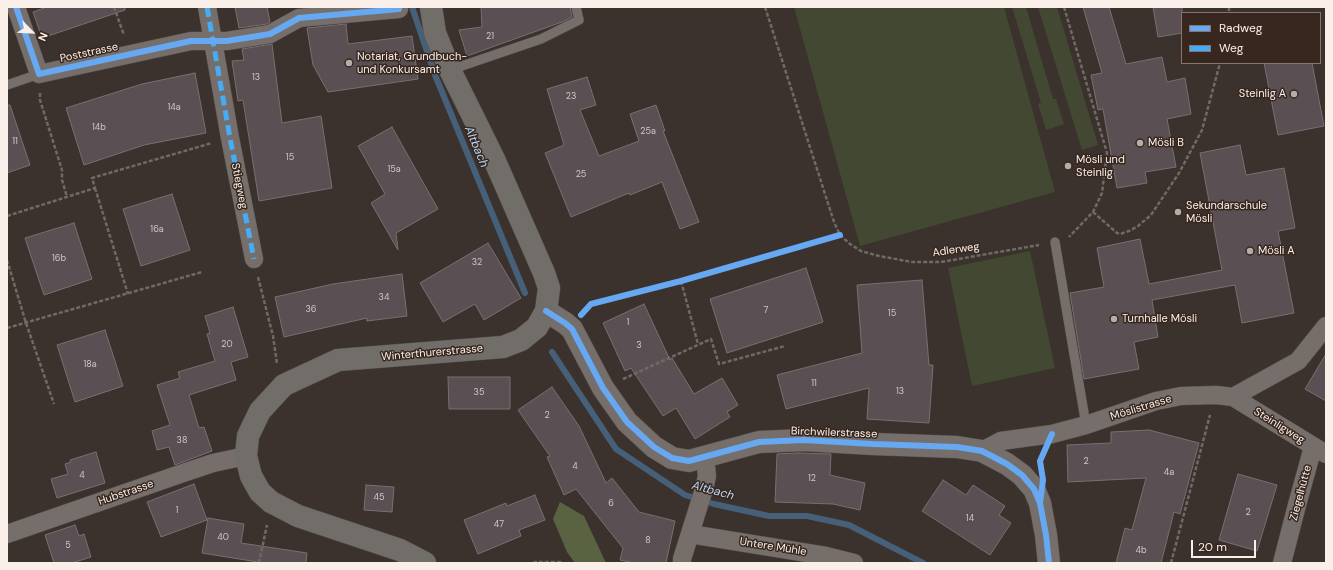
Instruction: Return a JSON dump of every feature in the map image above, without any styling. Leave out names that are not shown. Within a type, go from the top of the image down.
[{"type":"main road","name":"Winterthurerstrasse","points":[[425,563],[400,550],[298,516],[271,502],[260,492],[251,476],[246,456],[248,436],[260,411],[284,385],[338,360],[503,347],[521,340],[537,327],[546,311],[549,288],[544,273],[494,160],[450,70],[435,33],[431,7]]},
{"type":"street","points":[[16,7],[39,74]]},
{"type":"street","name":"Stiegweg","points":[[207,7],[230,138],[254,259]]},
{"type":"street","name":"Poststrasse","points":[[39,74],[191,41],[227,41],[270,34],[299,18],[399,9]]},
{"type":"street","name":"Birchwilerstrasse","points":[[546,311],[572,329],[603,388],[627,422],[654,447],[672,458],[689,461],[705,458],[758,442],[804,440],[957,447],[982,451],[1007,464],[1022,475],[1034,489],[1040,503],[1049,563]]},
{"type":"street","name":"Möslistrasse","points":[[982,451],[1001,441],[1052,434],[1086,425],[1156,401],[1181,396],[1224,396],[1298,361],[1326,326]]},
{"type":"street","name":"Steinligweg","points":[[1224,396],[1320,451]]},
{"type":"street","name":"Ziegelhütte","points":[[1282,563],[1297,505],[1320,451]]},
{"type":"street","name":"Hubstrasse","points":[[7,534],[200,468],[246,456]]},
{"type":"street","points":[[682,563],[707,476],[705,458]]},
{"type":"street","name":"Untere Mühle","points":[[690,534],[826,556],[854,563]]},
{"type":"lane","points":[[450,70],[542,39],[579,20],[576,7]]},
{"type":"lane","points":[[7,85],[39,74]]},
{"type":"lane","points":[[1055,242],[1086,425]]},
{"type":"path","points":[[114,7],[131,54]]},
{"type":"path","points":[[1093,212],[1120,234],[1138,226],[1151,215],[1179,173],[1202,130],[1220,64]]},
{"type":"path","points":[[39,74],[40,100],[62,170],[62,180],[66,197]]},
{"type":"path","points":[[128,294],[92,178],[230,138]]},
{"type":"path","points":[[7,216],[95,188]]},
{"type":"path","points":[[254,259],[277,363]]},
{"type":"path","points":[[7,260],[54,404]]},
{"type":"path","points":[[7,328],[202,272]]},
{"type":"path","points":[[681,281],[698,344]]},
{"type":"path","points":[[603,388],[711,339],[719,364],[785,346]]},
{"type":"path","points":[[1171,563],[1224,396]]},
{"type":"path","points":[[260,563],[268,521]]},
{"type":"path","points":[[533,563],[561,563]]},
{"type":"green space","points":[[794,7],[1004,7],[1055,192],[860,246]]},
{"type":"green space","points":[[1012,7],[1026,7],[1053,99],[1056,99],[1064,124],[1046,130],[1038,104],[1041,103]]},
{"type":"green space","points":[[1038,7],[1057,7],[1098,145],[1082,150]]},
{"type":"green space","points":[[1030,251],[1055,368],[972,386],[948,268]]},
{"type":"green space","points":[[560,502],[584,516],[606,563],[575,563],[567,552],[553,519]]},
{"type":"building","points":[[47,7],[125,7],[125,10],[42,38],[33,12]]},
{"type":"building","points":[[235,7],[267,7],[270,22],[267,24],[239,28]]},
{"type":"building","points":[[481,7],[570,7],[572,17],[562,22],[467,56],[459,30],[482,27]]},
{"type":"building","name":"Mösli B","points":[[1083,7],[1109,7],[1126,64],[1162,57],[1167,82],[1185,78],[1191,114],[1167,119],[1176,167],[1145,172],[1147,183],[1117,188],[1103,109],[1098,110],[1091,75],[1102,73]]},
{"type":"building","points":[[1153,7],[1182,7],[1181,33],[1158,37]]},
{"type":"building","points":[[346,24],[348,44],[412,36],[418,79],[328,92],[313,65],[307,28]]},
{"type":"building","points":[[272,44],[282,123],[321,116],[332,188],[259,201],[243,100],[238,101],[232,61],[244,60],[242,49]]},
{"type":"building","name":"Steinlig A","points":[[1264,64],[1312,64],[1324,126],[1278,135]]},
{"type":"building","points":[[195,73],[206,133],[144,145],[84,165],[66,108],[142,84]]},
{"type":"building","points":[[587,77],[596,105],[580,110],[599,156],[639,141],[630,114],[656,105],[665,131],[663,131],[699,222],[680,229],[662,182],[630,195],[629,193],[571,217],[545,153],[564,145],[547,89]]},
{"type":"building","points":[[7,105],[10,105],[30,165],[7,173]]},
{"type":"building","points":[[392,127],[438,209],[396,233],[398,250],[371,203],[385,194],[358,146]]},
{"type":"building","points":[[1240,145],[1246,175],[1284,168],[1295,228],[1278,231],[1294,313],[1242,323],[1235,285],[1152,300],[1158,337],[1134,342],[1139,369],[1084,379],[1070,293],[1104,287],[1097,248],[1140,239],[1149,284],[1222,270],[1200,153]]},
{"type":"building","points":[[172,194],[190,250],[141,266],[123,209]]},
{"type":"building","points":[[74,223],[92,279],[44,295],[25,238]]},
{"type":"building","points":[[488,243],[521,298],[484,320],[475,304],[443,322],[420,283]]},
{"type":"building","points":[[806,268],[823,322],[727,353],[710,299]]},
{"type":"building","points":[[402,274],[407,316],[367,321],[367,318],[284,337],[275,297],[333,284]]},
{"type":"building","points":[[922,280],[929,365],[933,365],[929,423],[867,419],[869,388],[786,409],[777,375],[862,353],[857,285]]},
{"type":"building","points":[[644,304],[670,360],[672,358],[694,394],[722,378],[738,405],[727,412],[730,417],[695,439],[676,408],[663,416],[631,368],[625,371],[603,323]]},
{"type":"building","points":[[233,307],[248,357],[231,362],[236,380],[189,395],[199,428],[204,427],[212,451],[175,465],[169,447],[157,450],[152,431],[170,425],[157,385],[180,378],[178,372],[215,361],[207,334],[210,333],[205,316]]},
{"type":"building","points":[[105,330],[123,386],[75,402],[57,345]]},
{"type":"building","points":[[1326,354],[1326,401],[1305,389]]},
{"type":"building","points":[[448,377],[510,377],[510,409],[449,409]]},
{"type":"building","points":[[552,387],[579,426],[606,483],[612,478],[639,512],[675,521],[666,563],[634,563],[620,560],[623,548],[576,489],[564,495],[547,457],[550,456],[518,410]]},
{"type":"building","points":[[1149,430],[1199,443],[1180,514],[1174,512],[1161,563],[1116,563],[1125,528],[1132,530],[1146,478],[1068,482],[1067,445],[1111,443],[1111,432]]},
{"type":"building","points":[[96,452],[105,483],[57,498],[51,479],[68,474],[65,464],[71,462],[70,460]]},
{"type":"building","points":[[777,454],[831,454],[830,475],[865,483],[860,510],[833,504],[775,502]]},
{"type":"building","points":[[1238,474],[1277,485],[1257,551],[1219,540]]},
{"type":"building","points":[[943,480],[966,495],[973,485],[1005,506],[999,515],[1011,523],[990,555],[922,511]]},
{"type":"building","points":[[194,484],[207,520],[161,537],[147,502]]},
{"type":"building","points":[[366,485],[394,487],[392,512],[364,510]]},
{"type":"building","points":[[535,495],[545,520],[519,530],[521,536],[478,554],[464,520],[506,503],[507,506]]},
{"type":"building","points":[[208,518],[244,524],[241,543],[307,553],[306,563],[264,563],[202,553]]},
{"type":"building","points":[[75,525],[79,536],[84,534],[91,557],[72,563],[54,563],[45,535]]},
{"type":"waterway","name":"Altbach","points":[[412,7],[435,75],[525,293]]},
{"type":"waterway","name":"Altbach","points":[[552,352],[616,449],[685,495],[714,504],[769,516],[807,516],[849,525],[923,563]]},
{"type":"marked path","points":[[207,7],[230,138],[254,259]]},
{"type":"cycle path","points":[[16,7],[39,74],[191,41],[227,41],[270,34],[299,18],[399,9]]},
{"type":"cycle path","points":[[581,315],[591,304],[681,281],[840,235]]},
{"type":"cycle path","points":[[546,311],[572,329],[603,388],[627,422],[654,447],[672,458],[689,461],[759,442],[804,440],[957,447],[982,451],[1007,464],[1022,475],[1034,489],[1040,503],[1049,563]]},
{"type":"cycle path","points":[[1040,503],[1043,480],[1040,461],[1052,434]]},
{"type":"place","name":"Notariat, Grundbuch- und Konkursamt","points":[[349,63]]},
{"type":"place","name":"Steinlig A","points":[[1294,94]]},
{"type":"place","name":"Mösli B","points":[[1140,143]]},
{"type":"place","name":"Mösli und Steinlig","points":[[1068,166]]},
{"type":"place","name":"Sekundarschule Mösli","points":[[1178,212]]},
{"type":"place","name":"Mösli A","points":[[1250,251]]},
{"type":"place","name":"Turnhalle Mösli","points":[[1114,319]]}]
